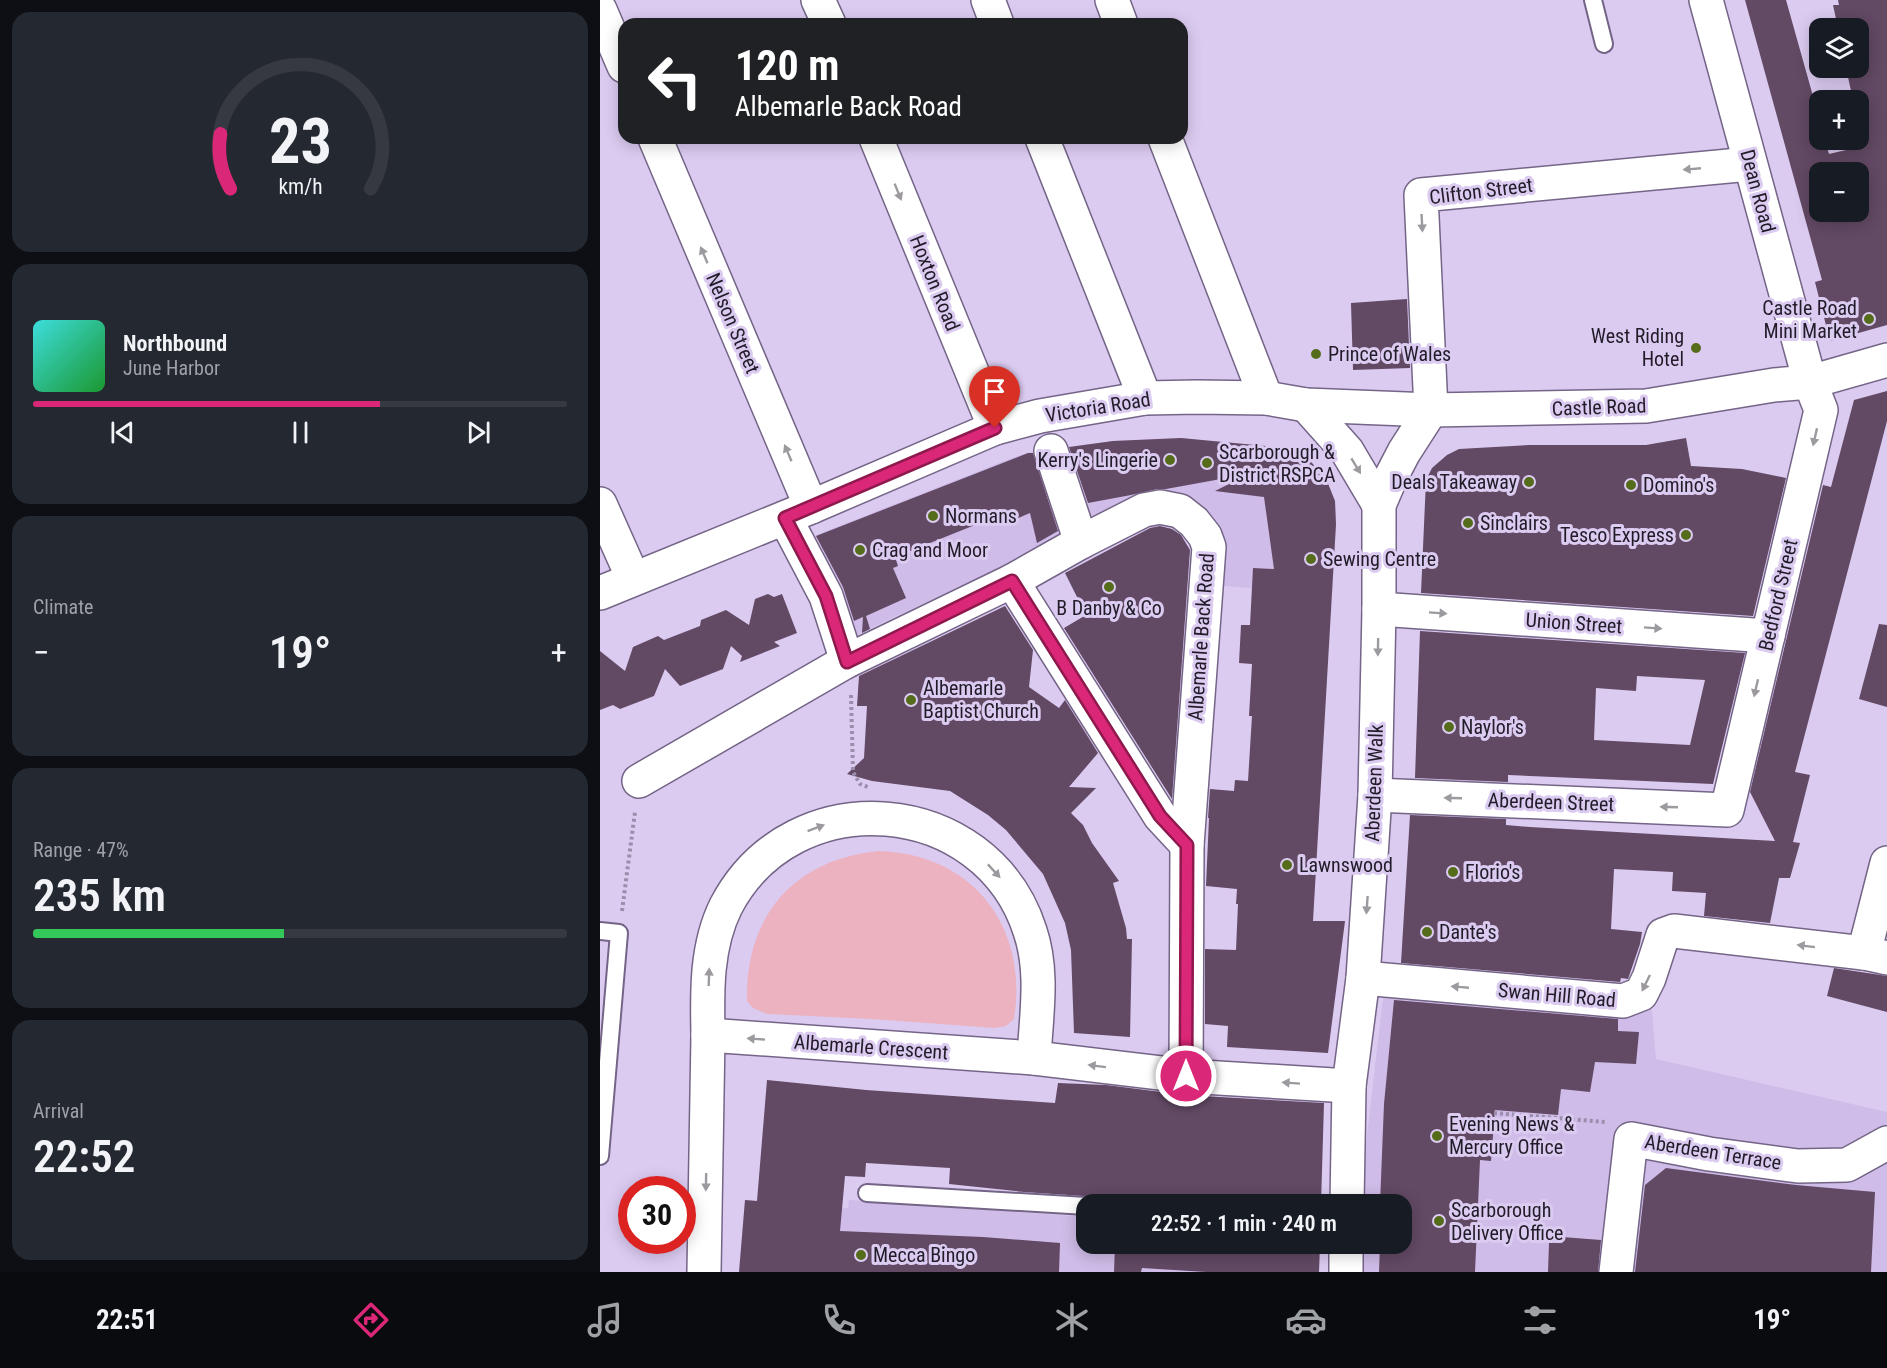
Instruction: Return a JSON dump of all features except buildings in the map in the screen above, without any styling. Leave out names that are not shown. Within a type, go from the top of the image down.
[{"type":"street","points":[[818,0],[826,18]]},
{"type":"street","points":[[988,0],[995,18]]},
{"type":"street","points":[[1112,0],[1119,18]]},
{"type":"street","name":"Dean Road","points":[[1706,0],[1810,382]]},
{"type":"street","points":[[600,10],[618,52]]},
{"type":"street","name":"Nelson Street","points":[[656,144],[798,512]]},
{"type":"street","name":"Hoxton Road","points":[[878,144],[995,428]]},
{"type":"street","points":[[1044,144],[1145,399]]},
{"type":"street","points":[[1167,144],[1266,398]]},
{"type":"street","name":"Clifton Street","points":[[1431,410],[1421,195],[1750,164]]},
{"type":"street","name":"Castle Road","points":[[1306,405],[1431,410],[1647,406],[1774,385],[1810,382],[1887,360]]},
{"type":"street","name":"Bedford Street","points":[[1727,810],[1821,410],[1810,382]]},
{"type":"street","name":"Victoria Road","points":[[600,592],[798,512],[995,428],[1040,416],[1145,399],[1266,398],[1306,405]]},
{"type":"street","points":[[1306,405],[1347,451],[1380,505]]},
{"type":"street","name":"Aberdeen Walk","points":[[1347,1194],[1349,1086],[1363,978],[1375,795],[1380,505],[1390,477],[1431,410]]},
{"type":"street","points":[[1051,451],[1081,542]]},
{"type":"street","points":[[600,504],[633,578]]},
{"type":"street","name":"Albemarle Back Road","points":[[639,781],[847,662],[1012,581],[1144,510],[1160,507],[1180,511],[1194,522],[1205,536],[1209,547],[1187,845],[1186,1076]]},
{"type":"street","points":[[798,512],[847,662]]},
{"type":"street","points":[[1012,581],[1160,816],[1187,845]]},
{"type":"street","name":"Union Street","points":[[1379,609],[1768,636]]},
{"type":"street","name":"Aberdeen Street","points":[[1375,795],[1727,810]]},
{"type":"street","points":[[704,1272],[710,953],[727,905],[740,884],[776,849],[798,835],[821,826],[871,817],[909,821],[933,829],[975,852],[1008,888],[1021,908],[1030,931],[1039,978],[1034,1058]]},
{"type":"street","points":[[1875,956],[1887,863]]},
{"type":"street","name":"Swan Hill Road","points":[[1363,978],[1623,1001],[1641,994],[1664,935],[1674,931],[1875,956]]},
{"type":"street","name":"Albemarle Crescent","points":[[708,1035],[1034,1058],[1186,1076],[1349,1086]]},
{"type":"street","name":"Aberdeen Terrace","points":[[1616,1272],[1631,1139],[1709,1154],[1798,1166],[1847,1165],[1887,1143]]},
{"type":"street","points":[[1346,1254],[1346,1272]]},
{"type":"lane","points":[[1593,0],[1604,44]]},
{"type":"lane","points":[[600,931],[619,933],[600,1156]]},
{"type":"lane","points":[[867,1193],[1076,1205]]},
{"type":"path","points":[[847,662],[850,675],[853,772],[860,784],[875,790]]},
{"type":"path","points":[[619,933],[639,781]]},
{"type":"path","points":[[1494,1113],[1606,1122],[1631,1139]]},
{"type":"shaded area","points":[[1181,438],[1293,451],[1312,463],[1327,481],[1335,501],[1332,593],[1223,586],[1225,539],[1204,511],[1122,504],[1084,519],[1065,448],[1113,441]]},
{"type":"shaded area","points":[[1035,451],[1064,537],[852,637],[814,536]]},
{"type":"shaded area","points":[[879,851],[913,855],[942,866],[967,881],[988,902],[1003,927],[1013,955],[1016,986],[1014,1019],[1006,1026],[995,1028],[767,1014],[753,1008],[747,1001],[749,970],[755,943],[765,918],[780,897],[799,880],[822,866],[849,856]]},
{"type":"shaded area","points":[[1384,989],[1651,999],[1656,1059],[1887,1112],[1887,1272],[1352,1272],[1354,1254],[1412,1254],[1412,1194],[1360,1194]]},
{"type":"shaded area","points":[[745,1200],[848,1208],[849,1200],[1076,1216],[1076,1254],[1320,1254],[1319,1272],[739,1272]]},
{"type":"place","name":"Castle Road Mini Market","points":[[1869,319]]},
{"type":"place","name":"West Riding Hotel","points":[[1696,348]]},
{"type":"place","name":"Prince of Wales","points":[[1316,354]]},
{"type":"place","name":"Kerry's Lingerie","points":[[1170,460]]},
{"type":"place","name":"Scarborough & District RSPCA","points":[[1207,463]]},
{"type":"place","name":"Deals Takeaway","points":[[1529,482]]},
{"type":"place","name":"Domino's","points":[[1631,485]]},
{"type":"place","name":"Normans","points":[[933,516]]},
{"type":"place","name":"Sinclairs","points":[[1468,523]]},
{"type":"place","name":"Tesco Express","points":[[1686,535]]},
{"type":"place","name":"Crag and Moor","points":[[860,550]]},
{"type":"place","name":"Sewing Centre","points":[[1311,559]]},
{"type":"place","name":"B Danby & Co","points":[[1109,587]]},
{"type":"place","name":"Albemarle Baptist Church","points":[[911,700]]},
{"type":"place","name":"Naylor's","points":[[1449,727]]},
{"type":"place","name":"Lawnswood","points":[[1287,865]]},
{"type":"place","name":"Florio's","points":[[1453,872]]},
{"type":"place","name":"Dante's","points":[[1427,932]]},
{"type":"place","name":"Evening News & Mercury Office","points":[[1437,1136]]},
{"type":"place","name":"Scarborough Delivery Office","points":[[1439,1221]]},
{"type":"place","name":"Mecca Bingo","points":[[861,1255]]},
{"type":"route","points":[[995,428],[785,518],[826,596],[847,662],[1012,581],[1160,816],[1187,845],[1186,1076]]}]
